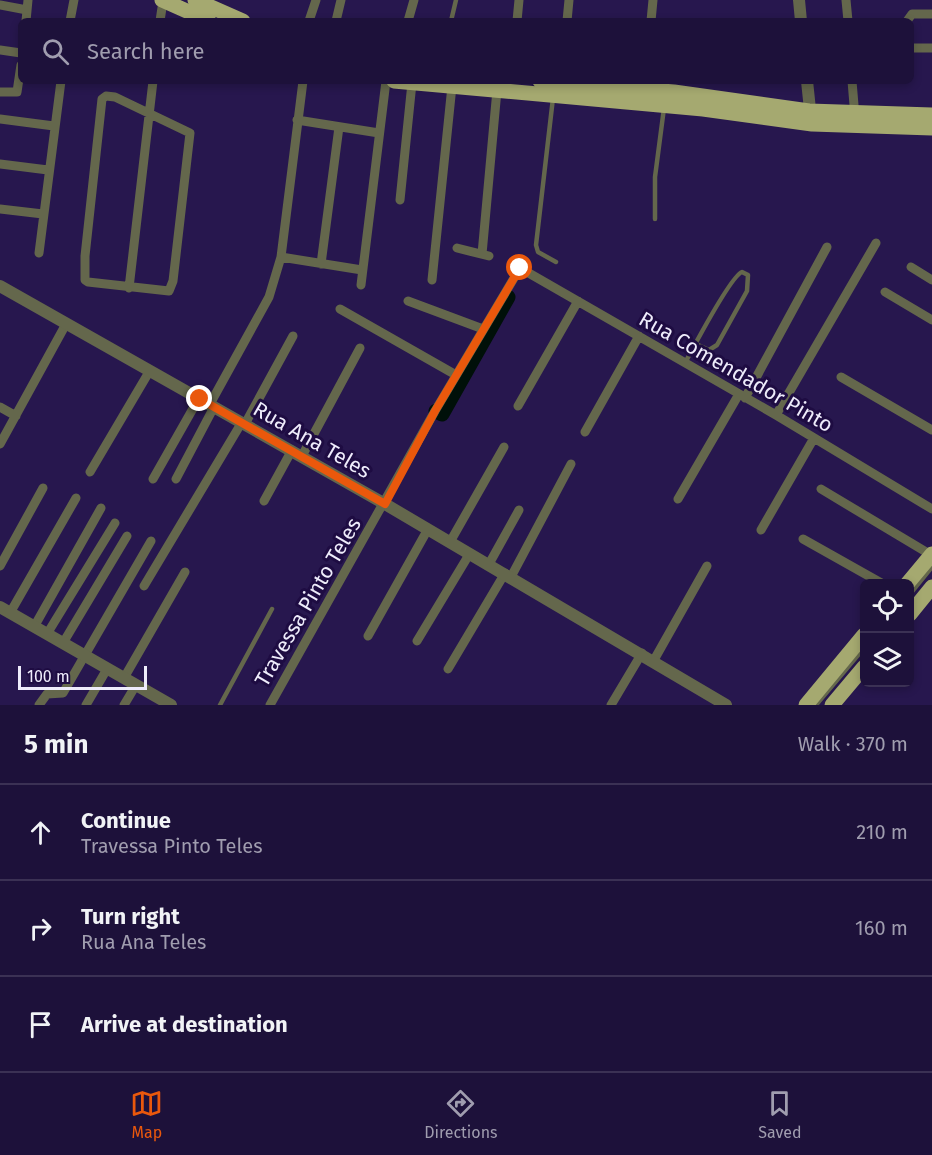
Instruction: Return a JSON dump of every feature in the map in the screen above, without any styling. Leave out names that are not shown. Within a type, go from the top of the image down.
[{"type":"main road","points":[[162,0],[201,18]]},
{"type":"main road","points":[[195,0],[236,18]]},
{"type":"main road","points":[[425,84],[497,90],[559,86],[646,85],[811,117]]},
{"type":"main road","points":[[559,86],[664,105],[932,128]]},
{"type":"main road","points":[[855,120],[932,115]]},
{"type":"main road","points":[[912,579],[932,558]]},
{"type":"main road","points":[[914,608],[932,587]]},
{"type":"main road","points":[[806,705],[860,640]]},
{"type":"main road","points":[[832,705],[860,671]]},
{"type":"street","points":[[71,18],[74,0]]},
{"type":"street","points":[[160,18],[162,0]]},
{"type":"street","points":[[310,18],[316,0]]},
{"type":"street","points":[[337,18],[341,0]]},
{"type":"street","points":[[409,18],[414,0]]},
{"type":"street","points":[[517,18],[519,0]]},
{"type":"street","points":[[567,18],[569,0]]},
{"type":"street","points":[[651,18],[653,0]]},
{"type":"street","points":[[799,0],[801,18]]},
{"type":"street","points":[[846,0],[848,18]]},
{"type":"street","points":[[0,5],[27,5]]},
{"type":"street","points":[[909,18],[912,14],[932,14]]},
{"type":"street","points":[[914,48],[932,48]]},
{"type":"street","points":[[0,51],[18,53]]},
{"type":"street","points":[[0,92],[17,92],[18,84]]},
{"type":"street","points":[[39,253],[61,84]]},
{"type":"street","points":[[129,288],[153,84]]},
{"type":"street","points":[[153,479],[208,403],[269,297],[281,257],[303,84]]},
{"type":"street","points":[[361,285],[386,84]]},
{"type":"street","points":[[400,200],[412,84]]},
{"type":"street","points":[[807,84],[811,117]]},
{"type":"street","points":[[852,84],[855,120]]},
{"type":"street","points":[[432,280],[452,86]]},
{"type":"street","points":[[457,248],[485,255],[497,90]]},
{"type":"street","points":[[106,96],[115,97],[149,116],[187,130],[190,138],[171,287],[166,291],[88,282],[84,275],[102,99],[106,96]]},
{"type":"street","points":[[0,119],[54,126]]},
{"type":"street","points":[[297,120],[379,133]]},
{"type":"street","points":[[321,264],[339,127]]},
{"type":"street","points":[[0,164],[48,170]]},
{"type":"street","points":[[0,209],[43,214]]},
{"type":"street","points":[[776,415],[876,243]]},
{"type":"street","points":[[678,499],[742,396],[827,247]]},
{"type":"street","points":[[281,257],[362,270]]},
{"type":"street","points":[[911,267],[932,280]]},
{"type":"street","name":"Rua Comendador Pinto","points":[[521,268],[776,415],[932,509]]},
{"type":"street","name":"Travessa Pinto Teles","points":[[270,705],[456,375],[521,268]]},
{"type":"street","name":"Rua Ana Teles","points":[[0,286],[148,372],[297,453],[654,660],[726,705]]},
{"type":"street","points":[[885,292],[932,320]]},
{"type":"street","points":[[408,301],[483,329]]},
{"type":"street","points":[[518,406],[578,301]]},
{"type":"street","points":[[340,309],[456,375]]},
{"type":"street","points":[[0,444],[66,324]]},
{"type":"street","points":[[144,586],[244,423],[293,336]]},
{"type":"street","points":[[585,432],[639,336]]},
{"type":"street","points":[[264,501],[297,453],[360,348]]},
{"type":"street","points":[[90,472],[148,372]]},
{"type":"street","points":[[841,377],[932,430]]},
{"type":"street","points":[[176,479],[208,403]]},
{"type":"street","points":[[0,406],[16,416]]},
{"type":"street","points":[[761,530],[814,438]]},
{"type":"street","points":[[450,542],[504,447]]},
{"type":"street","points":[[448,669],[508,575],[571,464]]},
{"type":"street","points":[[0,566],[43,488]]},
{"type":"street","points":[[821,489],[932,558]]},
{"type":"street","points":[[76,498],[5,610],[171,705]]},
{"type":"street","points":[[34,627],[101,508]]},
{"type":"street","points":[[489,564],[519,510]]},
{"type":"street","points":[[47,634],[114,523]]},
{"type":"street","points":[[369,636],[428,529]]},
{"type":"street","points":[[63,643],[127,536]]},
{"type":"street","points":[[803,539],[874,579]]},
{"type":"street","points":[[39,705],[47,694],[63,693],[151,541]]},
{"type":"street","points":[[417,641],[470,553]]},
{"type":"street","points":[[654,660],[707,566]]},
{"type":"street","points":[[124,678],[185,572]]},
{"type":"street","points":[[611,705],[642,653]]},
{"type":"street","points":[[86,705],[107,669]]},
{"type":"street","points":[[124,705],[135,685]]},
{"type":"lane","points":[[452,18],[456,0]]},
{"type":"lane","points":[[556,262],[538,252],[536,245],[559,86]]},
{"type":"lane","points":[[655,219],[655,177],[664,105]]},
{"type":"lane","points":[[685,363],[696,344],[736,275],[742,273],[748,276],[750,281],[747,291],[717,345],[709,350],[696,344]]},
{"type":"lane","points":[[914,586],[932,558]]},
{"type":"lane","points":[[914,600],[931,580]]},
{"type":"lane","points":[[220,705],[272,609]]},
{"type":"lane","points":[[816,705],[860,653]]},
{"type":"lane","points":[[825,705],[860,664]]},
{"type":"waterway","points":[[436,411],[442,414],[508,297]]},
{"type":"route","points":[[200,399],[385,504],[435,411],[520,268]]}]
